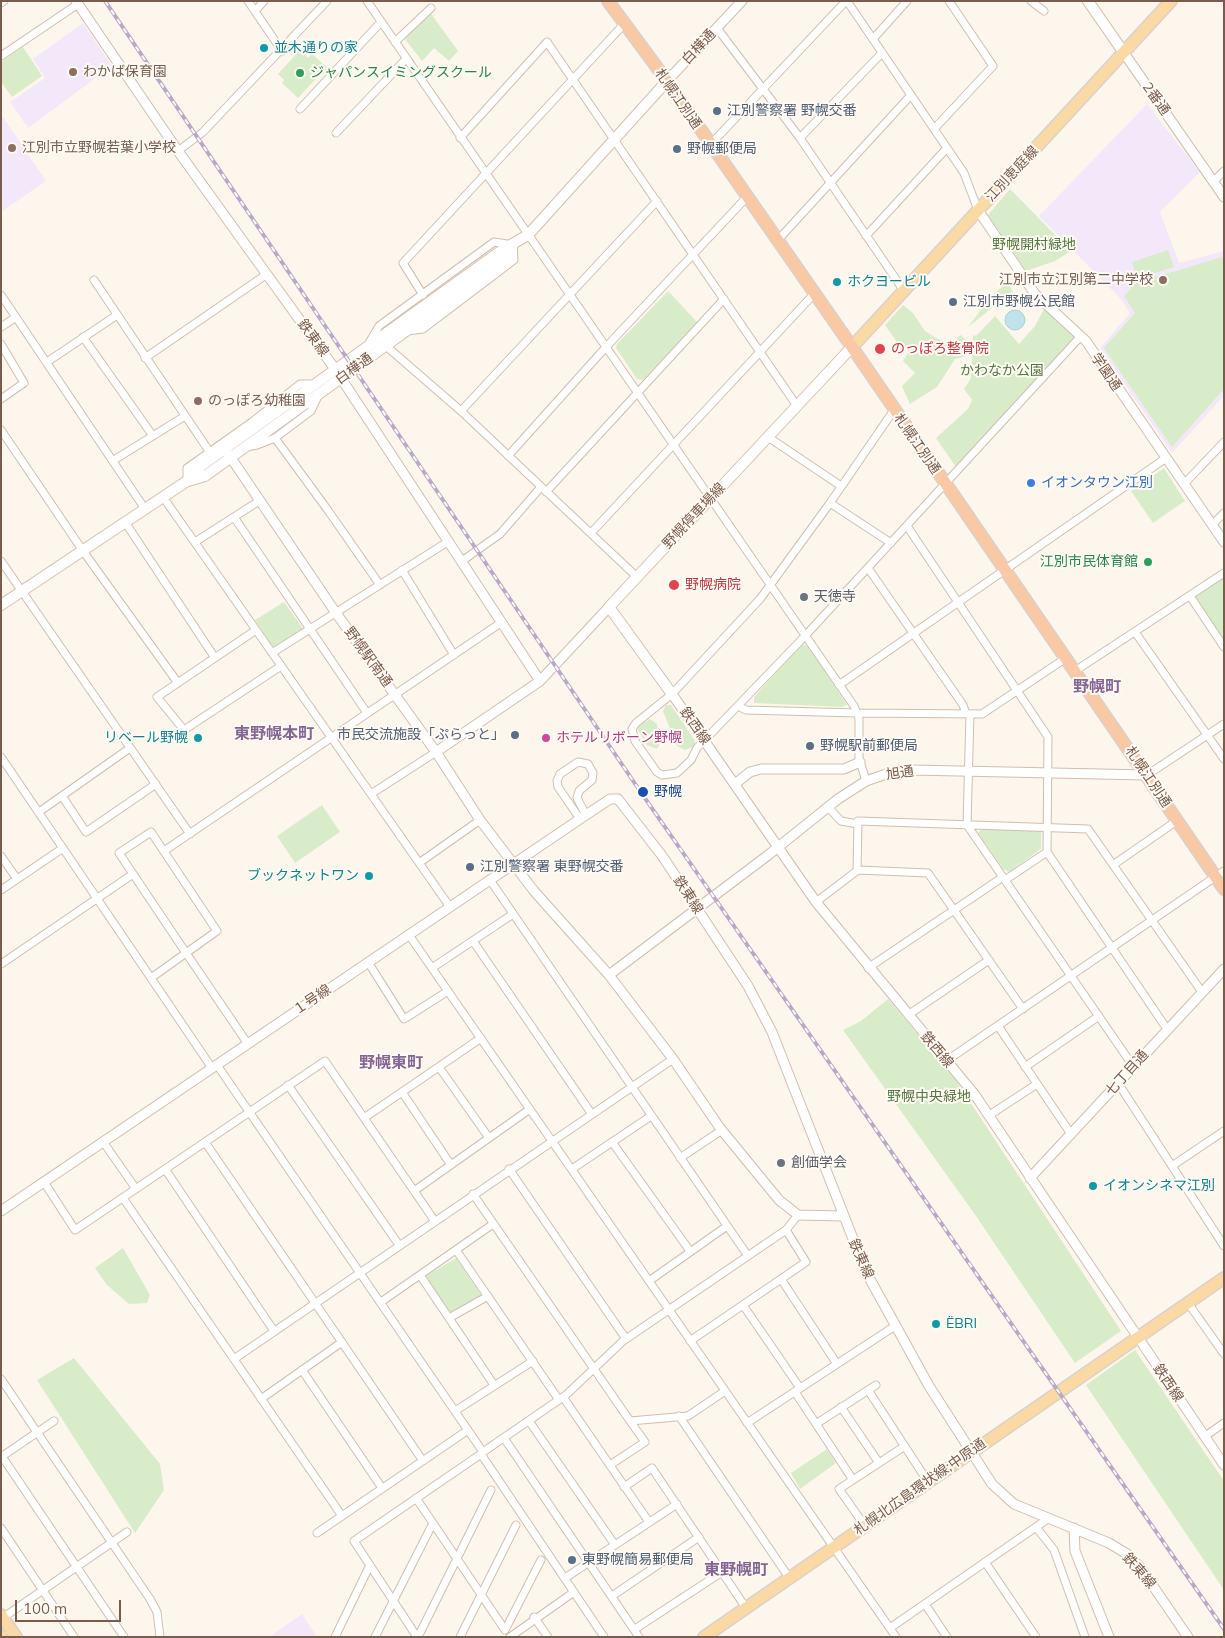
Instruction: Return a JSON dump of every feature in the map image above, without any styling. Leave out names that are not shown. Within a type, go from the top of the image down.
[{"type":"highway","name":"札幌江別通","points":[[608,1],[667,81],[1178,820],[1220,874],[1224,889]]},
{"type":"main road","name":"2番通","points":[[1088,1],[1124,53]]},
{"type":"main road","name":"江別恵庭線","points":[[852,347],[1171,1]]},
{"type":"main road","name":"白樺通","points":[[338,374],[368,346],[502,250],[528,235],[667,81]]},
{"type":"main road","name":"白樺通","points":[[227,453],[317,388],[386,346],[506,258],[513,245]]},
{"type":"main road","name":"野幌停車場線","points":[[609,607],[852,347]]},
{"type":"main road","name":"白樺通","points":[[1,605],[163,497],[186,481],[201,466],[227,453],[245,447],[317,388]]},
{"type":"main road","points":[[609,607],[672,694]]},
{"type":"main road","name":"札幌北広島環状線;中原通","points":[[704,1637],[1224,1278]]},
{"type":"main road","points":[[2,1617],[16,1637]]},
{"type":"street","points":[[1,4],[4,1]]},
{"type":"street","points":[[248,1],[282,51]]},
{"type":"street","points":[[255,11],[264,1]]},
{"type":"street","points":[[178,151],[203,132],[282,51],[327,1]]},
{"type":"street","points":[[367,1],[840,685],[859,718],[860,762],[866,780]]},
{"type":"street","name":"白樺通","points":[[667,81],[742,1]]},
{"type":"street","points":[[710,145],[847,1],[964,173],[978,210]]},
{"type":"street","points":[[873,39],[907,1]]},
{"type":"street","points":[[934,129],[993,66],[949,1]]},
{"type":"street","points":[[1032,1],[1044,11]]},
{"type":"street","points":[[1,56],[77,2]]},
{"type":"street","name":"鉄東線","points":[[77,2],[178,151],[338,374],[540,681]]},
{"type":"street","points":[[395,42],[431,8]]},
{"type":"street","points":[[300,109],[381,22]]},
{"type":"street","points":[[423,295],[403,264],[624,24]]},
{"type":"street","points":[[717,28],[800,138],[904,291]]},
{"type":"street","points":[[460,138],[547,42],[797,406]]},
{"type":"street","points":[[800,138],[882,53]]},
{"type":"street","name":"2番通","points":[[1124,53],[1224,197]]},
{"type":"street","points":[[336,132],[406,59]]},
{"type":"street","points":[[777,241],[911,95]]},
{"type":"street","points":[[866,236],[947,148]]},
{"type":"street","points":[[1213,182],[1224,170]]},
{"type":"street","points":[[508,456],[606,347],[747,197]]},
{"type":"street","points":[[461,411],[657,201]]},
{"type":"street","name":"学園通","points":[[978,210],[1035,294],[1081,336],[1224,542]]},
{"type":"street","points":[[368,346],[379,326],[494,242],[513,245]]},
{"type":"street","points":[[145,358],[267,274]]},
{"type":"street","points":[[94,280],[209,451]]},
{"type":"street","points":[[1,295],[114,460],[145,509]]},
{"type":"street","points":[[590,534],[814,295]]},
{"type":"street","points":[[462,561],[500,534],[724,299]]},
{"type":"street","points":[[47,362],[117,315]]},
{"type":"street","points":[[1,327],[16,318]]},
{"type":"street","points":[[894,410],[830,503],[760,599],[672,694],[636,723],[632,730],[635,740],[657,772],[668,776],[684,767],[691,760],[697,748],[805,636],[1081,336]]},
{"type":"street","points":[[83,337],[153,436]]},
{"type":"street","points":[[1,344],[24,383],[1,399]]},
{"type":"street","points":[[386,346],[461,411],[637,577]]},
{"type":"street","points":[[186,481],[187,468],[252,422],[300,384],[317,388],[311,411],[275,438],[257,446],[245,447]]},
{"type":"street","points":[[114,460],[185,416]]},
{"type":"street","points":[[1,430],[83,551],[178,683]]},
{"type":"street","points":[[768,437],[841,486]]},
{"type":"street","points":[[275,438],[380,585]]},
{"type":"street","points":[[1184,484],[1224,442]]},
{"type":"street","name":"野幌駅南通","points":[[227,453],[336,613],[436,752],[480,820],[534,891],[609,975],[673,1059],[722,1130],[779,1200],[798,1215]]},
{"type":"street","points":[[840,685],[1166,458]]},
{"type":"street","points":[[163,497],[450,907]]},
{"type":"street","points":[[195,542],[259,501]]},
{"type":"street","points":[[830,503],[891,543]]},
{"type":"street","points":[[1212,525],[1224,513]]},
{"type":"street","points":[[234,518],[367,713]]},
{"type":"street","points":[[124,522],[215,658]]},
{"type":"street","points":[[907,526],[1048,737],[1047,852],[1167,1029]]},
{"type":"street","points":[[272,653],[448,541]]},
{"type":"street","points":[[1,561],[190,834]]},
{"type":"street","points":[[868,568],[968,714],[967,824],[1133,1066]]},
{"type":"street","points":[[402,570],[454,655]]},
{"type":"street","points":[[1075,672],[1224,573]]},
{"type":"street","points":[[1190,596],[1224,647]]},
{"type":"street","points":[[371,794],[540,681],[609,607]]},
{"type":"street","points":[[164,851],[502,622]]},
{"type":"street","points":[[256,630],[157,697],[184,730],[281,666]]},
{"type":"street","points":[[1135,632],[1224,759]]},
{"type":"street","points":[[738,706],[746,710],[982,714],[1066,658]]},
{"type":"street","name":"鉄西線","points":[[672,694],[816,902],[868,968],[946,1061],[988,1116],[1224,1465]]},
{"type":"street","points":[[1147,775],[1224,724]]},
{"type":"street","points":[[39,812],[130,748]]},
{"type":"street","points":[[1,757],[151,978],[214,1066],[250,1112],[456,1411],[604,1637]]},
{"type":"street","points":[[581,761],[588,764],[593,773],[592,780],[579,791],[577,798],[583,817],[558,787],[557,781],[560,774],[581,761]]},
{"type":"street","points":[[735,784],[750,772],[761,769],[844,769],[860,762]]},
{"type":"street","name":"旭通","points":[[609,975],[698,910],[866,780],[895,771],[912,770],[1147,775]]},
{"type":"street","points":[[62,796],[86,832],[156,784]]},
{"type":"street","name":"１号線","points":[[1,1211],[583,817],[613,798],[618,798],[624,804]]},
{"type":"street","name":"鉄東線","points":[[624,804],[663,857],[748,986],[772,1032],[866,1272],[895,1326],[992,1484],[1006,1499],[1109,1543],[1134,1560],[1188,1637]]},
{"type":"street","points":[[828,808],[841,821],[858,824]]},
{"type":"street","points":[[419,863],[480,820]]},
{"type":"street","points":[[1113,865],[1178,820]]},
{"type":"street","points":[[857,870],[858,821],[1088,829],[1202,992]]},
{"type":"street","points":[[151,978],[186,953],[217,930],[151,832],[120,854],[186,953],[248,1044]]},
{"type":"street","points":[[1,890],[63,848]]},
{"type":"street","points":[[868,968],[954,910],[1047,852]]},
{"type":"street","points":[[1,856],[17,879]]},
{"type":"street","points":[[816,902],[857,870],[928,873],[1023,1009]]},
{"type":"street","points":[[1,964],[133,874]]},
{"type":"street","points":[[946,1061],[1220,874]]},
{"type":"street","points":[[490,880],[748,1256]]},
{"type":"street","points":[[432,968],[513,914]]},
{"type":"street","points":[[409,935],[896,1637]]},
{"type":"street","points":[[473,941],[591,1113]]},
{"type":"street","points":[[908,1015],[989,960]]},
{"type":"street","points":[[368,962],[404,1018],[448,991]]},
{"type":"street","name":"七丁目通","points":[[1030,1178],[1224,969]]},
{"type":"street","points":[[1025,1067],[1099,1016]]},
{"type":"street","points":[[998,1026],[1071,1134]]},
{"type":"street","points":[[364,1118],[481,1038]]},
{"type":"street","points":[[234,1359],[508,1169],[673,1059]]},
{"type":"street","points":[[44,1182],[75,1230],[324,1061],[434,1220]]},
{"type":"street","points":[[439,1067],[488,1138]]},
{"type":"street","points":[[1118,1083],[1224,1246]]},
{"type":"street","points":[[988,1116],[1037,1084]]},
{"type":"street","points":[[288,1085],[398,1245]]},
{"type":"street","points":[[402,1092],[451,1165]]},
{"type":"street","points":[[414,1191],[530,1109]]},
{"type":"street","points":[[572,1170],[651,1116]]},
{"type":"street","points":[[680,1158],[722,1130]]},
{"type":"street","points":[[1172,1166],[1224,1131]]},
{"type":"street","points":[[205,1142],[423,1461]]},
{"type":"street","points":[[612,1142],[690,1251]]},
{"type":"street","points":[[104,1143],[136,1189]]},
{"type":"street","points":[[165,1169],[274,1331]]},
{"type":"street","points":[[508,1169],[626,1339]]},
{"type":"street","points":[[473,1194],[645,1442],[610,1465]]},
{"type":"street","points":[[122,1198],[342,1516]]},
{"type":"street","points":[[492,1490],[417,1637],[354,1541],[561,1399],[626,1339],[786,1230],[798,1215],[843,1216]]},
{"type":"street","points":[[381,1302],[493,1224]]},
{"type":"street","points":[[649,1281],[727,1226]]},
{"type":"street","points":[[690,1340],[806,1262],[786,1230]]},
{"type":"street","points":[[456,1250],[649,1522]]},
{"type":"street","points":[[420,1275],[494,1385]]},
{"type":"street","points":[[781,1279],[836,1364]]},
{"type":"street","points":[[449,1318],[488,1296]]},
{"type":"street","points":[[1188,1303],[1224,1354]]},
{"type":"street","points":[[743,1305],[798,1390],[816,1424],[853,1480]]},
{"type":"street","points":[[747,1423],[895,1326]]},
{"type":"street","points":[[261,1399],[342,1342]]},
{"type":"street","points":[[456,1411],[533,1361]]},
{"type":"street","points":[[302,1370],[382,1488]]},
{"type":"street","points":[[1,1380],[112,1542],[157,1612],[160,1637]]},
{"type":"street","points":[[816,1424],[876,1385]]},
{"type":"street","points":[[630,1421],[688,1416],[725,1390]]},
{"type":"street","points":[[868,1390],[928,1482]]},
{"type":"street","points":[[841,1408],[879,1463]]},
{"type":"street","points":[[680,1416],[790,1579]]},
{"type":"street","points":[[54,1421],[2,1456],[124,1637]]},
{"type":"street","points":[[529,1421],[615,1545]]},
{"type":"street","points":[[1204,1437],[1224,1423]]},
{"type":"street","points":[[317,1532],[468,1430]]},
{"type":"street","points":[[504,1438],[640,1637]]},
{"type":"street","points":[[865,1526],[839,1489],[905,1446]]},
{"type":"street","points":[[624,1487],[652,1468],[746,1608]]},
{"type":"street","points":[[416,1498],[481,1594],[506,1635]]},
{"type":"street","points":[[565,1578],[677,1504]]},
{"type":"street","points":[[890,1628],[1049,1518]]},
{"type":"street","points":[[375,1637],[433,1523]]},
{"type":"street","points":[[460,1637],[516,1525]]},
{"type":"street","points":[[1036,1527],[1054,1550],[1085,1637]]},
{"type":"street","points":[[1,1528],[74,1637]]},
{"type":"street","points":[[1074,1528],[1075,1551],[1109,1637]]},
{"type":"street","points":[[2,1617],[127,1532]]},
{"type":"street","points":[[612,1596],[699,1538]]},
{"type":"street","points":[[506,1635],[541,1560]]},
{"type":"street","points":[[985,1562],[1036,1637]]},
{"type":"street","points":[[335,1637],[370,1566]]},
{"type":"street","points":[[635,1629],[722,1572]]},
{"type":"street","points":[[506,1635],[574,1592]]},
{"type":"street","points":[[925,1604],[947,1637]]},
{"type":"street","points":[[534,1617],[548,1637]]},
{"type":"shaded area","name":"わかば保育園","points":[[83,23],[112,66],[28,128],[10,102],[45,78],[33,59]]},
{"type":"shaded area","name":"江別市立江別第二中学校","points":[[1147,104],[1200,172],[1160,212],[1179,263],[1224,251],[1224,396],[1172,453],[1100,348],[1130,313],[1120,298],[1039,216]]},
{"type":"shaded area","name":"江別市立野幌若葉小学校","points":[[1,114],[46,181],[1,212]]},
{"type":"shaded area","points":[[302,1614],[317,1637],[269,1637]]},
{"type":"green space","points":[[429,11],[458,51],[449,61],[434,48],[422,61],[405,39]]},
{"type":"green space","points":[[23,47],[42,76],[12,97],[1,82],[1,62]]},
{"type":"green space","name":"ジャパンスイミングスクール","points":[[300,50],[308,58],[312,54],[330,70],[326,75],[322,72],[298,98],[282,83],[284,80],[278,74]]},
{"type":"green space","name":"野幌開村緑地","points":[[1010,189],[1071,251],[1055,261],[1026,271],[988,215]]},
{"type":"green space","points":[[1168,250],[1174,267],[1137,279],[1132,262]]},
{"type":"green space","points":[[1222,257],[1224,259],[1224,389],[1172,447],[1104,348],[1135,313],[1124,296],[1136,283]]},
{"type":"green space","points":[[1007,283],[1013,291],[968,327],[992,295]]},
{"type":"green space","points":[[668,291],[697,322],[643,380],[637,379],[616,348],[617,344]]},
{"type":"green space","points":[[903,305],[913,313],[925,331],[948,345],[961,335],[967,342],[963,357],[955,359],[937,387],[910,404],[902,386],[915,373],[903,361],[909,351],[898,344],[885,325]]},
{"type":"green space","name":"かわなか公園","points":[[1045,307],[1077,339],[956,467],[936,438],[968,409],[972,400],[964,389],[971,378],[973,335],[976,336],[995,316],[1019,344],[1035,326]]},
{"type":"green space","points":[[1164,468],[1185,501],[1153,523],[1131,491]]},
{"type":"green space","points":[[1224,577],[1224,642],[1194,598]]},
{"type":"green space","points":[[284,602],[304,630],[273,647],[255,620]]},
{"type":"green space","points":[[801,645],[808,646],[847,705],[842,707],[754,703],[754,697]]},
{"type":"green space","points":[[666,705],[671,705],[695,741],[695,746],[685,750],[677,746],[663,711]]},
{"type":"green space","points":[[650,719],[657,724],[660,743],[657,749],[647,745],[638,730],[639,725]]},
{"type":"green space","points":[[322,805],[340,832],[295,863],[277,836]]},
{"type":"green space","points":[[982,829],[1041,831],[1041,849],[1009,872],[1003,869],[978,833]]},
{"type":"green space","name":"野幌中央緑地","points":[[888,999],[955,1079],[1121,1331],[1075,1363],[976,1216],[843,1030],[861,1021]]},
{"type":"green space","points":[[123,1248],[150,1295],[147,1303],[129,1304],[107,1285],[95,1268]]},
{"type":"green space","points":[[456,1258],[481,1295],[450,1315],[426,1276]]},
{"type":"green space","points":[[1135,1350],[1224,1481],[1224,1590],[1086,1385]]},
{"type":"green space","points":[[74,1358],[160,1464],[164,1490],[135,1533],[37,1380]]},
{"type":"green space","points":[[827,1449],[836,1463],[800,1489],[791,1473]]},
{"type":"water","points":[[1015,310],[1022,313],[1025,320],[1022,327],[1015,330],[1008,327],[1005,320],[1008,313]]},
{"type":"railway","points":[[105,1],[642,794],[1224,1629]]},
{"type":"place","name":"並木通りの家","points":[[264,48]]},
{"type":"place","name":"わかば保育園","points":[[73,72]]},
{"type":"place","name":"ジャパンスイミングスクール","points":[[300,73]]},
{"type":"place","name":"江別警察署 野幌交番","points":[[717,111]]},
{"type":"place","name":"江別市立野幌若葉小学校","points":[[12,148]]},
{"type":"place","name":"野幌郵便局","points":[[677,149]]},
{"type":"place","name":"江別市立江別第二中学校","points":[[1163,280]]},
{"type":"place","name":"ホクヨービル","points":[[837,282]]},
{"type":"place","name":"江別市野幌公民館","points":[[953,302]]},
{"type":"place","name":"のっぽろ整骨院","points":[[880,349]]},
{"type":"place","name":"のっぽろ幼稚園","points":[[198,401]]},
{"type":"place","name":"イオンタウン江別","points":[[1031,483]]},
{"type":"place","name":"江別市民体育館","points":[[1148,562]]},
{"type":"place","name":"野幌病院","points":[[674,585]]},
{"type":"place","name":"天徳寺","points":[[804,597]]},
{"type":"place","name":"市民交流施設「ぷらっと」","points":[[515,735]]},
{"type":"place","name":"リベール野幌","points":[[198,738]]},
{"type":"place","name":"ホテルリボーン野幌","points":[[546,738]]},
{"type":"place","name":"野幌駅前郵便局","points":[[810,746]]},
{"type":"place","name":"野幌","points":[[643,792]]},
{"type":"place","name":"江別警察署 東野幌交番","points":[[470,867]]},
{"type":"place","name":"ブックネットワン","points":[[369,876]]},
{"type":"place","name":"創価学会","points":[[781,1163]]},
{"type":"place","name":"イオンシネマ江別","points":[[1093,1186]]},
{"type":"place","name":"ËBRI","points":[[936,1324]]},
{"type":"place","name":"東野幌簡易郵便局","points":[[572,1560]]},
{"type":"district","name":"野幌町","points":[[1097,687]]},
{"type":"district","name":"東野幌本町","points":[[274,734]]},
{"type":"district","name":"野幌東町","points":[[391,1063]]},
{"type":"district","name":"東野幌町","points":[[736,1570]]}]
